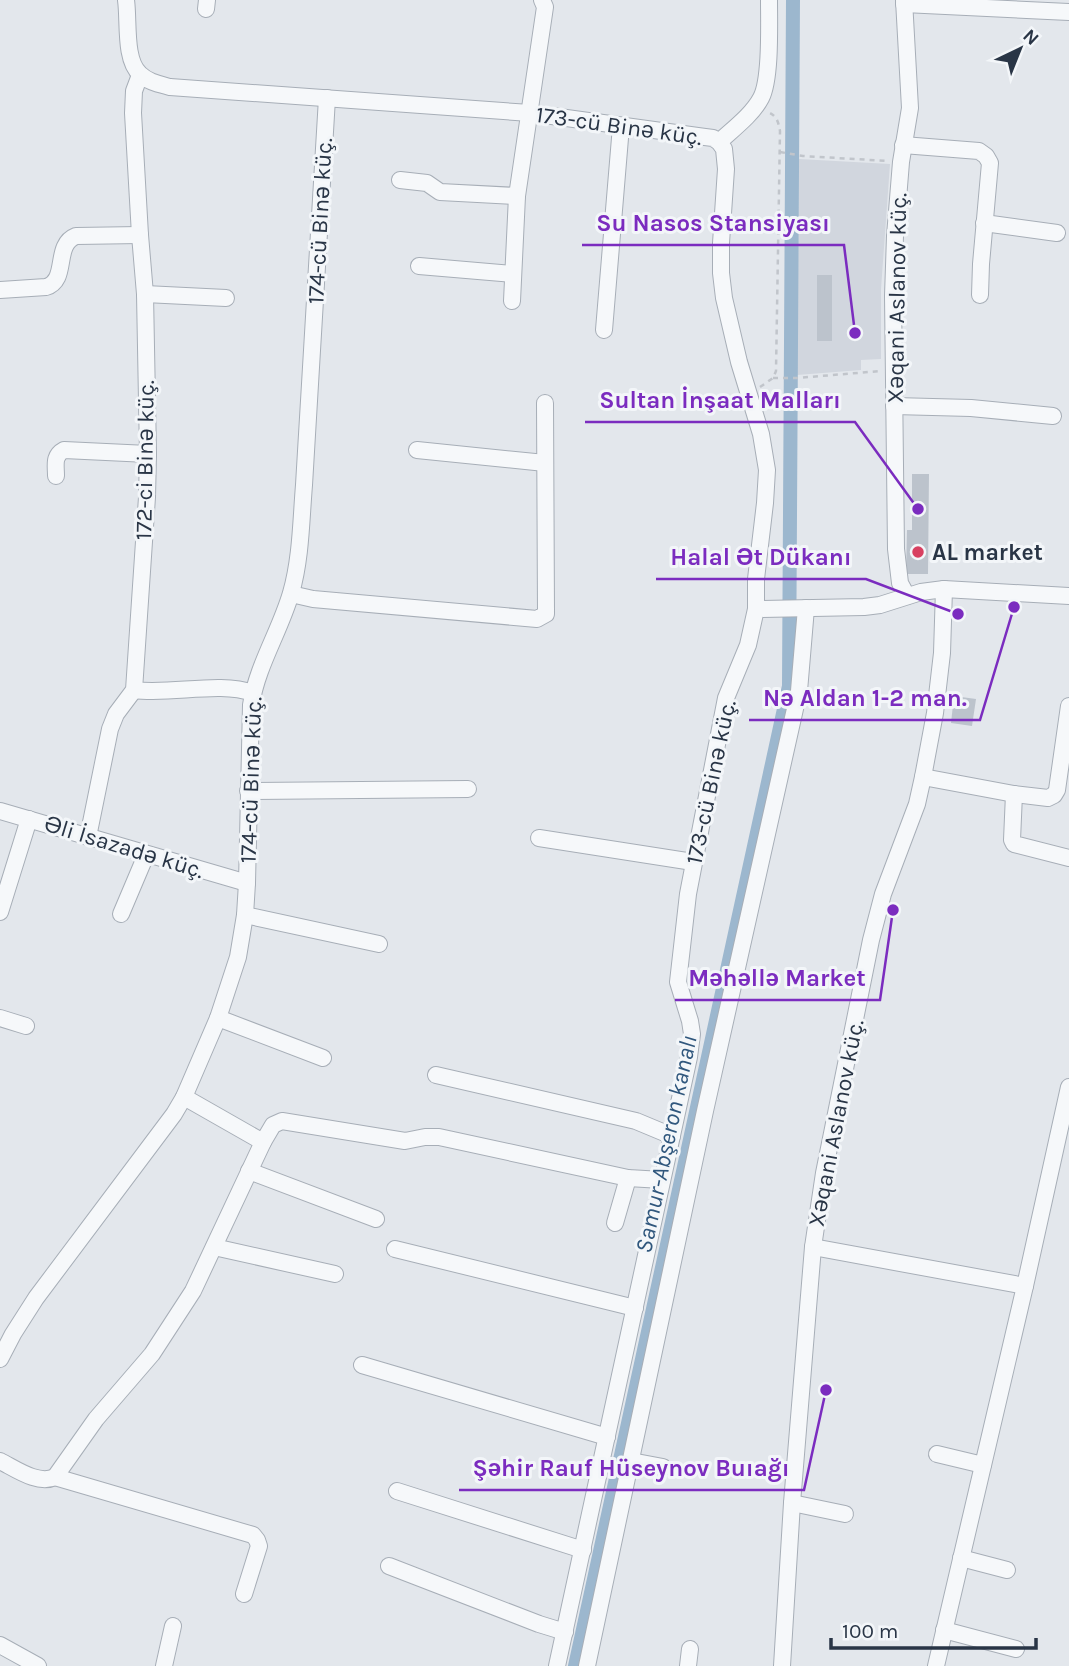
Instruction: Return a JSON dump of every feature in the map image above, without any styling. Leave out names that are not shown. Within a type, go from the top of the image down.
[{"type":"street","points":[[126,0],[131,58],[140,75]]},
{"type":"street","points":[[512,301],[517,196],[545,8],[542,0]]},
{"type":"street","points":[[719,142],[756,106],[762,95],[766,81],[769,0]]},
{"type":"street","points":[[904,2],[1012,5],[1069,12]]},
{"type":"street","name":"Xəqani Aslanov küç.","points":[[904,2],[910,108],[901,162],[895,236],[894,406],[896,549],[900,583],[906,596]]},
{"type":"street","name":"173-cü Binə küç.","points":[[140,75],[170,87],[530,113],[705,136],[719,142],[724,149],[726,169],[721,243],[722,285],[729,324],[761,434],[767,470],[756,579],[756,609],[748,645],[726,698],[693,862],[678,982],[692,1034],[689,1057],[557,1666]]},
{"type":"street","name":"172-ci Binə küç.","points":[[88,837],[110,729],[122,704],[134,690],[148,454],[145,294],[133,113],[134,91],[140,75]]},
{"type":"street","name":"174-cü Binə küç.","points":[[0,1359],[36,1298],[184,1097],[218,1017],[238,957],[247,883],[251,705],[253,693],[291,594],[299,549],[327,98]]},
{"type":"street","points":[[604,330],[621,126]]},
{"type":"street","points":[[903,145],[979,151],[990,163],[980,295]]},
{"type":"street","points":[[400,180],[427,183],[440,192],[517,196]]},
{"type":"street","points":[[984,223],[1057,233]]},
{"type":"street","points":[[0,290],[52,285],[58,277],[68,239],[76,236],[140,235]]},
{"type":"street","points":[[419,266],[513,274]]},
{"type":"street","points":[[145,294],[226,298]]},
{"type":"street","points":[[291,594],[313,599],[537,619],[546,614],[545,403]]},
{"type":"street","points":[[894,406],[971,408],[1054,416]]},
{"type":"street","points":[[56,476],[56,459],[58,453],[64,450],[148,454]]},
{"type":"street","points":[[417,450],[545,463]]},
{"type":"street","points":[[756,609],[864,607],[944,589],[1069,596]]},
{"type":"street","name":"Xəqani Aslanov küç.","points":[[782,1666],[813,1247],[824,1172],[871,940],[883,894],[917,804],[923,777],[941,665],[944,589]]},
{"type":"street","points":[[587,1666],[705,1111],[799,691],[806,608]]},
{"type":"street","points":[[134,690],[153,692],[230,688],[253,693]]},
{"type":"street","points":[[923,777],[1048,798],[1057,790],[1069,706]]},
{"type":"street","points":[[248,791],[468,789]]},
{"type":"street","points":[[1014,794],[1014,844],[1069,858]]},
{"type":"street","name":"Əli İsazadə küç.","points":[[0,811],[247,883]]},
{"type":"street","points":[[0,912],[29,819]]},
{"type":"street","points":[[538,838],[693,862]]},
{"type":"street","points":[[121,914],[146,855]]},
{"type":"street","points":[[245,915],[379,944]]},
{"type":"street","points":[[218,1017],[323,1058]]},
{"type":"street","points":[[0,1018],[26,1026]]},
{"type":"street","points":[[436,1075],[636,1121],[672,1136]]},
{"type":"street","points":[[936,1666],[1069,1087]]},
{"type":"street","points":[[184,1097],[263,1142]]},
{"type":"street","points":[[0,1461],[40,1480],[55,1477],[96,1419],[159,1344],[193,1291],[263,1142],[273,1125],[282,1121],[405,1141],[439,1137],[628,1178],[662,1180]]},
{"type":"street","points":[[249,1171],[376,1219]]},
{"type":"street","points":[[615,1223],[628,1178]]},
{"type":"street","points":[[214,1247],[335,1274]]},
{"type":"street","points":[[813,1247],[1025,1286]]},
{"type":"street","points":[[395,1249],[635,1308]]},
{"type":"street","points":[[362,1365],[607,1437]]},
{"type":"street","points":[[937,1454],[983,1465]]},
{"type":"street","points":[[631,1461],[663,1467]]},
{"type":"street","points":[[55,1477],[253,1535],[259,1546],[244,1594]]},
{"type":"street","points":[[397,1491],[583,1550]]},
{"type":"street","points":[[792,1503],[845,1514]]},
{"type":"street","points":[[961,1558],[1007,1570]]},
{"type":"street","points":[[389,1566],[565,1632]]},
{"type":"street","points":[[164,1666],[173,1626]]},
{"type":"street","points":[[944,1630],[1016,1649]]},
{"type":"street","points":[[0,1645],[38,1666]]},
{"type":"street","points":[[688,1666],[690,1649]]},
{"type":"path","points":[[756,106],[775,115],[780,131],[776,370],[773,378]]},
{"type":"path","points":[[780,152],[901,162]]},
{"type":"path","points":[[749,394],[773,378],[894,370]]},
{"type":"shaded area","points":[[799,159],[890,164],[881,289],[881,359],[861,360],[861,370],[797,375]]},
{"type":"building","points":[[817,275],[832,275],[832,341],[817,341]]},
{"type":"building","points":[[912,474],[929,474],[928,574],[906,574],[907,530],[912,530]]},
{"type":"building","points":[[954,696],[976,699],[972,726],[951,723]]},
{"type":"waterway","name":"Samur-Abşeron kanalı","points":[[575,1666],[789,686],[793,0]]},
{"type":"place","name":"Su Nasos Stansiyası","points":[[855,333]]},
{"type":"place","name":"Sultan İnşaat Malları","points":[[918,509]]},
{"type":"place","name":"AL market","points":[[918,552]]},
{"type":"place","name":"Nə Aldan 1-2 man.","points":[[1014,607]]},
{"type":"place","name":"Halal Ət Dükanı","points":[[958,614]]},
{"type":"place","name":"Məhəllə Market","points":[[893,910]]},
{"type":"place","name":"Şəhir Rauf Hüseynov Buıağı","points":[[826,1390]]}]
